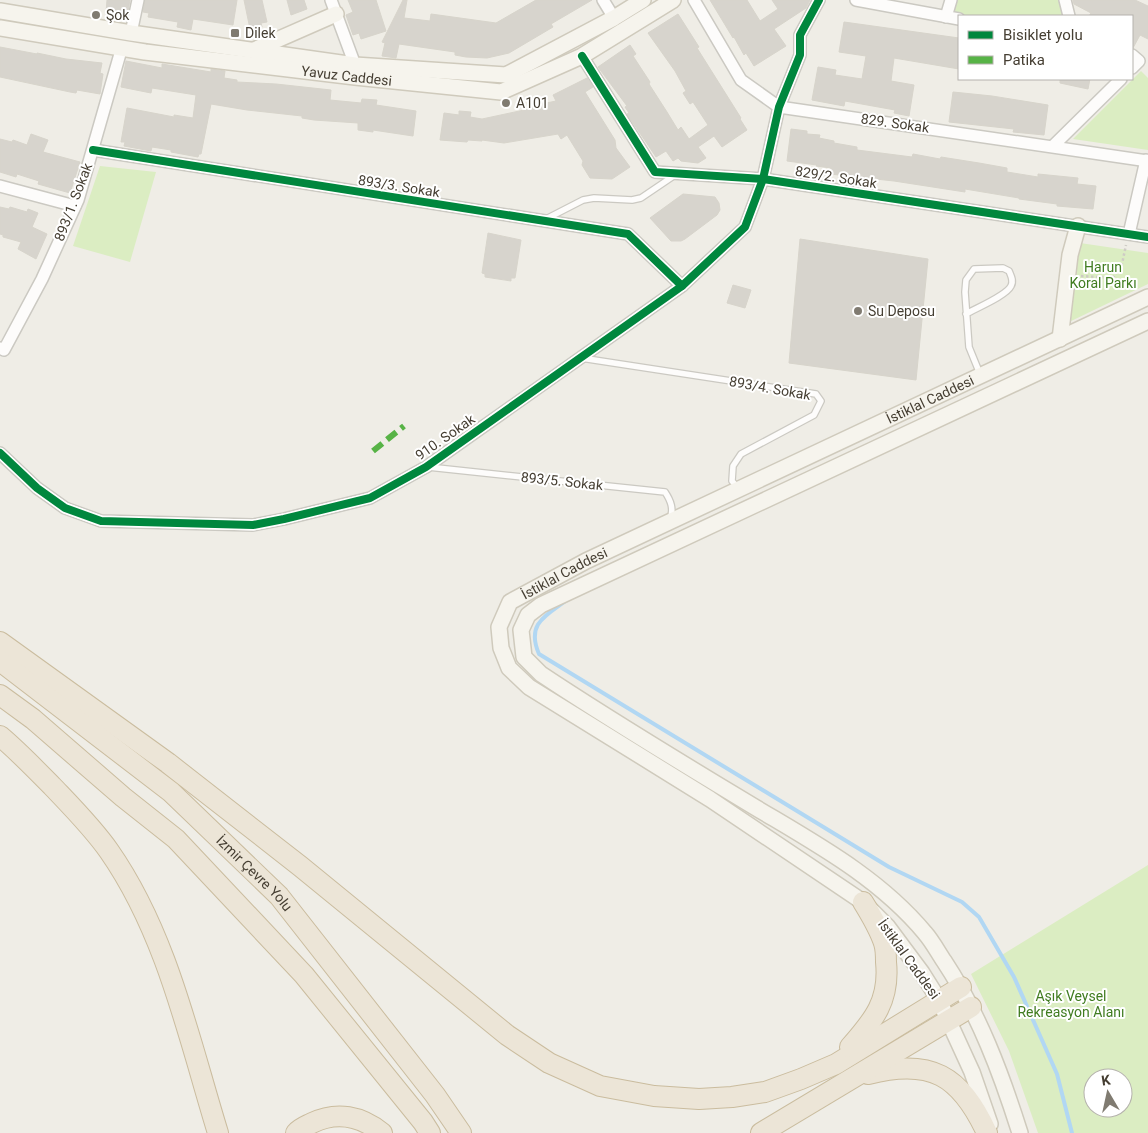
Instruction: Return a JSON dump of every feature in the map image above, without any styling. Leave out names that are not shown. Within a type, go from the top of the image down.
[{"type":"highway","points":[[0,642],[168,763],[300,866],[507,1035],[549,1063],[600,1086],[654,1096],[698,1099],[732,1097],[765,1092],[836,1064],[961,987]]},
{"type":"highway","name":"İzmir Çevre Yolu","points":[[0,662],[171,792],[279,896],[435,1096],[461,1133]]},
{"type":"highway","points":[[0,695],[33,719],[123,797],[176,839],[304,975],[430,1133]]},
{"type":"highway","points":[[0,736],[17,750],[78,812],[109,851],[131,888],[167,968],[218,1133]]},
{"type":"highway","points":[[836,1064],[870,1025],[878,1012],[887,983],[885,946],[863,902]]},
{"type":"highway","points":[[761,1133],[970,1007]]},
{"type":"highway","points":[[854,1078],[901,1068],[936,1072],[963,1093],[976,1111],[987,1133]]},
{"type":"highway","points":[[296,1133],[300,1128],[324,1117],[349,1116],[370,1124],[382,1133]]},
{"type":"main road","name":"Yavuz Caddesi","points":[[0,10],[254,50],[355,71],[506,75],[614,18],[642,0]]},
{"type":"main road","name":"Yavuz Caddesi","points":[[0,28],[145,52],[355,71],[501,92],[582,56],[673,0]]},
{"type":"main road","points":[[254,50],[334,7]]},
{"type":"main road","points":[[1060,339],[1070,255],[1078,226]]},
{"type":"main road","name":"İstiklal Caddesi","points":[[993,1133],[972,1072],[949,1019],[922,973],[888,926],[863,902],[710,800],[529,687],[509,668],[501,648],[499,627],[510,602],[586,561],[1060,339],[1144,292]]},
{"type":"main road","name":"İstiklal Caddesi","points":[[1020,1133],[1002,1078],[961,987],[926,934],[901,906],[871,880],[825,849],[722,788],[540,674],[524,657],[521,630],[528,615],[540,605],[1148,321]]},
{"type":"street","points":[[132,32],[138,0]]},
{"type":"street","points":[[603,0],[614,18]]},
{"type":"street","name":"829. Sokak","points":[[694,0],[742,80],[779,107],[1147,160]]},
{"type":"street","name":"910. Sokak","points":[[0,453],[36,488],[65,508],[101,521],[253,525],[370,498],[426,467],[682,286],[745,227],[763,179],[779,107],[800,55],[800,35],[820,0]]},
{"type":"street","points":[[856,0],[958,19]]},
{"type":"street","points":[[946,17],[951,0]]},
{"type":"street","points":[[1065,0],[1069,15]]},
{"type":"street","points":[[334,7],[355,71]]},
{"type":"street","name":"893/1. Sokak","points":[[2,349],[42,279],[75,206],[122,47]]},
{"type":"street","name":"829/2. Sokak","points":[[582,56],[655,172],[763,179],[1148,237]]},
{"type":"street","points":[[1053,146],[1120,80]]},
{"type":"street","name":"893/3. Sokak","points":[[93,150],[628,234],[682,286]]},
{"type":"street","points":[[1129,234],[1147,160]]},
{"type":"street","points":[[0,186],[75,206]]},
{"type":"lane","points":[[542,221],[583,200],[594,198],[632,200],[640,198],[679,173]]},
{"type":"lane","points":[[966,314],[1007,291],[1012,285],[1009,271],[1003,268],[974,269],[966,280],[966,314],[969,346],[980,376]]},
{"type":"lane","name":"893/4. Sokak","points":[[580,358],[816,394],[821,401],[814,415],[741,454],[733,466],[732,481],[740,489]]},
{"type":"lane","name":"893/5. Sokak","points":[[426,467],[665,492],[672,501],[672,514],[668,523]]},
{"type":"path","points":[[1113,278],[1122,264],[1129,234]]},
{"type":"path","points":[[1074,275],[1113,278],[1144,292]]},
{"type":"green space","points":[[951,0],[1065,0],[1069,15],[958,15],[958,17],[946,17]]},
{"type":"green space","points":[[1141,71],[1148,78],[1148,150],[1073,139],[1133,80]]},
{"type":"green space","points":[[100,166],[156,172],[130,262],[73,246]]},
{"type":"green space","name":"Harun Koral Parkı","points":[[1080,243],[1148,253],[1148,284],[1067,323]]},
{"type":"green space","name":"Aşık Veysel Rekreasyon Alanı","points":[[1148,865],[1148,1133],[1038,1133],[1009,1051],[971,974]]},
{"type":"building","points":[[107,0],[130,0],[128,11],[125,11],[125,14],[106,12]]},
{"type":"building","points":[[145,0],[237,0],[233,25],[193,19],[191,30],[177,27],[178,22],[148,17],[149,13],[143,12]]},
{"type":"building","points":[[244,0],[262,0],[267,22],[261,23],[262,27],[250,29]]},
{"type":"building","points":[[287,0],[304,0],[307,9],[291,15]]},
{"type":"building","points":[[348,0],[376,0],[386,31],[361,39],[359,33],[353,35],[346,15],[353,12]]},
{"type":"building","points":[[403,0],[407,0],[404,18],[430,21],[431,14],[496,23],[536,0],[592,0],[551,24],[553,27],[509,53],[487,58],[466,57],[455,55],[455,52],[399,44],[396,58],[382,56],[385,43],[382,42]]},
{"type":"building","points":[[710,0],[747,0],[760,21],[778,9],[772,0],[810,0],[806,8],[774,29],[786,46],[754,66],[746,53],[744,55]]},
{"type":"building","points":[[1073,0],[1135,0],[1148,6],[1148,39],[1140,35],[1133,48],[1133,15],[1090,15],[1091,13],[1074,4]]},
{"type":"building","points":[[678,14],[747,130],[722,147],[714,136],[698,147],[706,158],[698,163],[681,161],[678,158],[673,161],[666,151],[656,157],[627,114],[629,113],[625,107],[627,106],[598,67],[630,45],[636,54],[633,56],[650,82],[649,84],[678,130],[681,127],[689,139],[708,125],[693,102],[690,104],[683,93],[686,91],[675,71],[648,33]]},
{"type":"building","points":[[844,22],[958,38],[958,69],[894,58],[891,81],[914,85],[909,116],[894,113],[895,110],[845,101],[844,106],[812,100],[818,67],[836,70],[835,75],[862,79],[866,56],[839,52]]},
{"type":"building","points":[[0,47],[66,59],[102,63],[100,73],[103,74],[100,94],[77,90],[76,93],[70,92],[0,77]]},
{"type":"building","points":[[126,61],[162,68],[162,64],[211,72],[211,69],[225,71],[224,78],[237,80],[237,82],[331,90],[330,100],[361,103],[362,99],[377,100],[376,105],[416,111],[413,136],[373,130],[373,132],[358,130],[358,123],[314,120],[302,118],[302,116],[211,104],[201,154],[198,157],[152,147],[151,151],[124,146],[125,142],[121,142],[127,108],[174,117],[174,115],[193,118],[196,95],[152,88],[151,93],[121,87]]},
{"type":"building","points":[[587,78],[593,87],[585,92],[615,140],[616,148],[630,167],[612,179],[590,178],[582,165],[583,161],[567,135],[561,139],[558,134],[504,143],[482,140],[468,140],[467,142],[440,140],[444,113],[459,115],[459,111],[471,112],[470,117],[482,119],[524,110],[523,108],[556,101],[553,95]]},
{"type":"building","points":[[1060,80],[1090,80],[1088,89],[1060,83]]},
{"type":"building","points":[[953,92],[1048,105],[1044,135],[1013,132],[1014,129],[949,122]]},
{"type":"building","points":[[791,129],[807,131],[807,134],[820,135],[819,138],[857,147],[857,150],[912,157],[913,154],[940,159],[941,157],[1007,168],[1007,172],[1038,177],[1038,174],[1078,178],[1077,184],[1096,186],[1093,209],[1057,206],[1057,204],[965,189],[965,192],[894,181],[830,174],[831,168],[787,161]]},
{"type":"building","points":[[31,134],[48,140],[43,152],[80,162],[70,193],[38,184],[39,181],[17,174],[16,177],[0,172],[0,139],[12,142],[13,140],[27,145]]},
{"type":"building","points":[[683,194],[715,197],[719,203],[720,210],[717,215],[685,239],[671,241],[650,218]]},
{"type":"building","points":[[0,207],[9,209],[10,207],[27,212],[28,209],[38,213],[32,227],[47,234],[36,259],[18,249],[21,242],[3,237],[0,234]]},
{"type":"building","points":[[488,233],[521,240],[515,278],[511,278],[511,281],[485,277],[485,274],[482,273]]},
{"type":"building","name":"Su Deposu","points":[[800,239],[928,259],[916,380],[789,363]]},
{"type":"building","points":[[733,285],[751,290],[745,308],[727,303]]},
{"type":"waterway","points":[[567,600],[545,616],[536,628],[536,644],[539,654],[889,867],[962,902],[979,917],[1014,977],[1057,1074],[1072,1133]]},
{"type":"marked path","points":[[373,451],[404,426]]},
{"type":"cycle path","points":[[0,453],[37,488],[65,508],[101,521],[253,525],[370,498],[426,467],[682,286],[745,227],[763,179],[779,107],[800,55],[800,35],[819,0]]},
{"type":"cycle path","points":[[582,56],[655,172],[763,179],[1148,237]]},
{"type":"cycle path","points":[[93,150],[628,234],[682,286]]},
{"type":"place","name":"Şok","points":[[96,15]]},
{"type":"place","name":"Dilek","points":[[235,33]]},
{"type":"place","name":"A101","points":[[506,103]]},
{"type":"place","name":"Su Deposu","points":[[858,311]]}]
